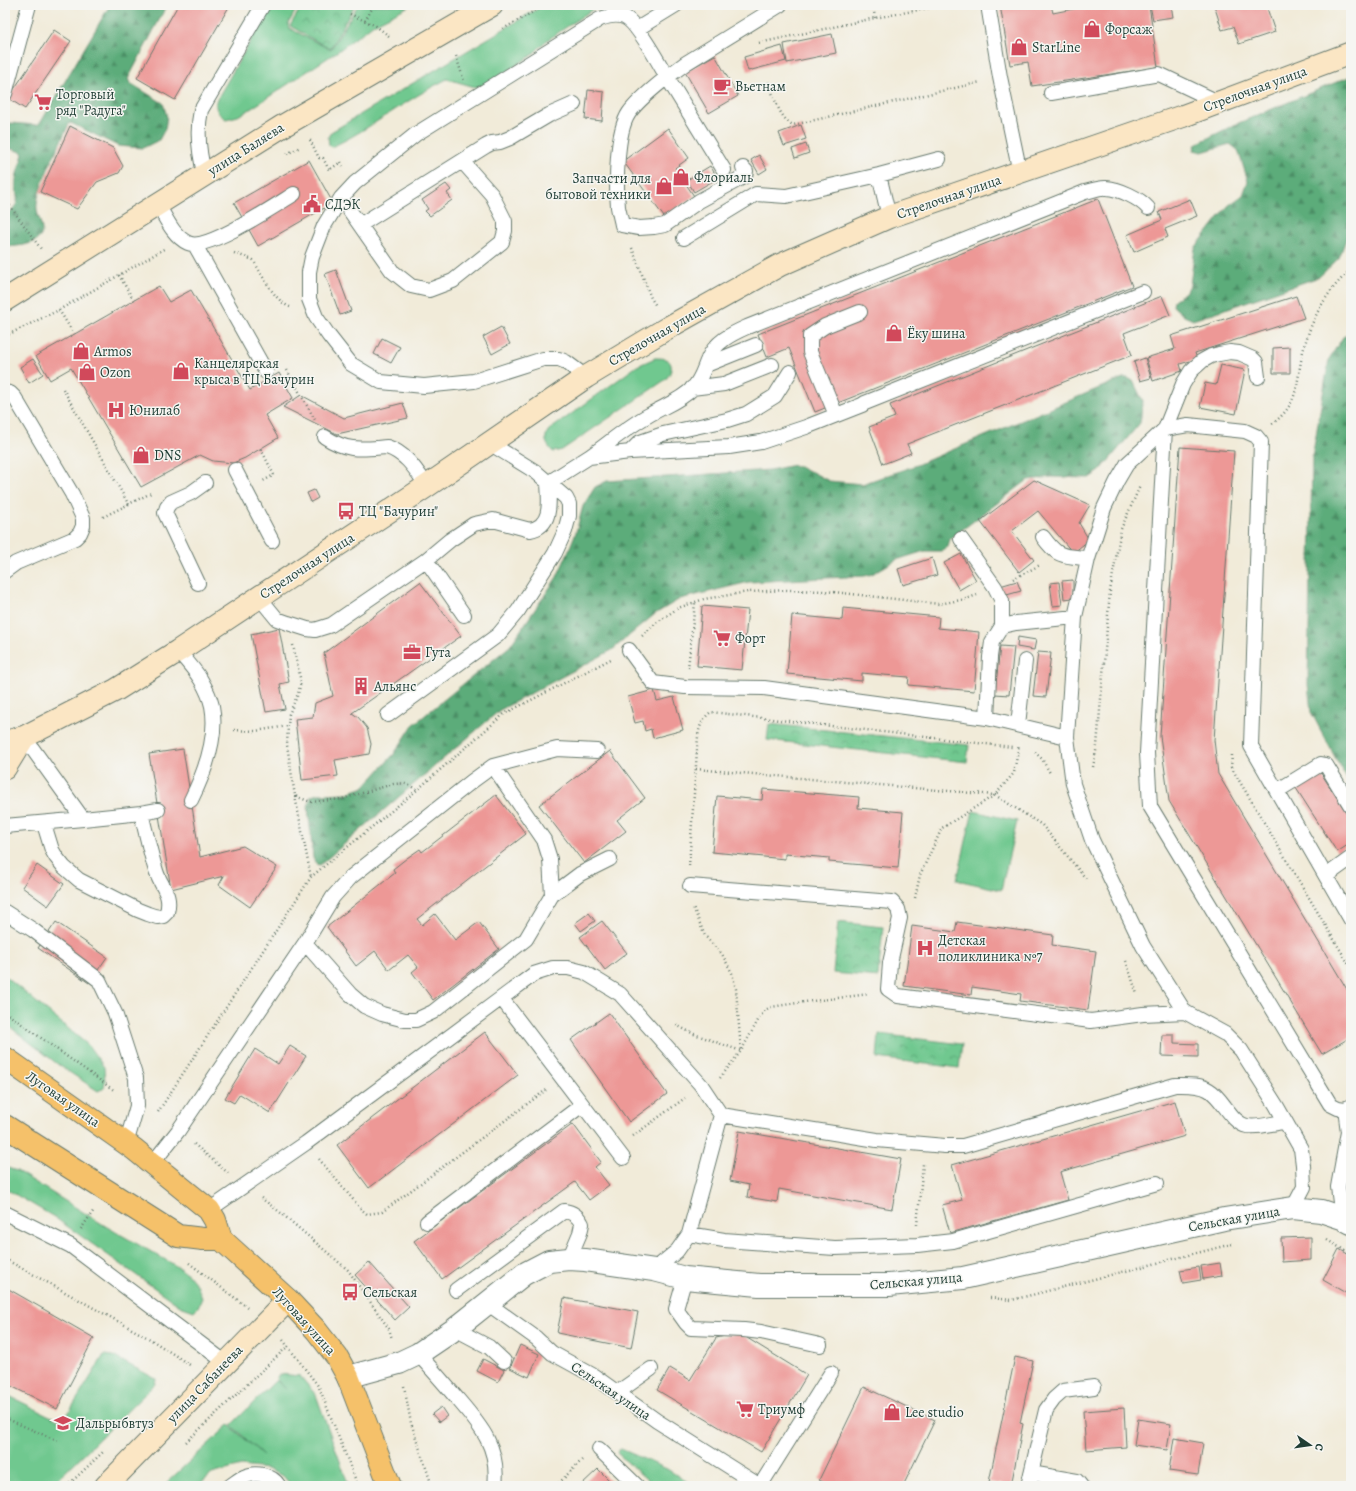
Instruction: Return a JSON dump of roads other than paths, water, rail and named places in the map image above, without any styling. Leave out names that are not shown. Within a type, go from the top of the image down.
[{"type":"main road","name":"улица Баляева","points":[[5,300],[281,127],[492,5]]},
{"type":"main road","name":"Стрелочная улица","points":[[14,740],[116,690],[178,651],[491,444],[586,377],[669,327],[780,265],[889,217],[1183,116],[1351,53]]},
{"type":"main road","points":[[5,768],[14,740]]},
{"type":"main road","name":"Луговая улица","points":[[5,1058],[126,1144],[209,1210],[215,1220],[221,1239],[288,1300],[316,1330],[337,1357],[348,1377],[390,1486]]},
{"type":"main road","points":[[5,1126],[178,1236],[203,1239],[221,1239]]},
{"type":"main road","name":"улица Сабанеева","points":[[106,1486],[288,1300]]},
{"type":"street","name":"Сельская улица","points":[[348,1377],[409,1359],[455,1329],[524,1274],[549,1261],[569,1259],[654,1270],[685,1278],[759,1285],[889,1285],[962,1278],[1224,1219],[1293,1208],[1321,1212],[1347,1221]]},
{"type":"lane","points":[[5,94],[8,66],[29,5]]},
{"type":"lane","points":[[205,176],[199,154],[199,121],[201,110],[263,5]]},
{"type":"lane","points":[[637,29],[676,5]]},
{"type":"lane","points":[[743,168],[746,170],[745,176],[699,201],[665,225],[654,228],[639,228],[622,225],[618,209],[617,172],[622,132],[628,114],[667,77],[686,63],[780,5]]},
{"type":"lane","points":[[988,5],[1000,77],[1020,173]]},
{"type":"lane","points":[[586,377],[566,362],[559,359],[543,360],[474,381],[424,386],[381,382],[351,364],[316,317],[309,299],[309,272],[312,258],[324,226],[342,198],[355,183],[416,134],[600,19],[612,15],[625,17],[637,29],[724,170]]},
{"type":"lane","points":[[1051,93],[1159,74],[1218,102]]},
{"type":"lane","points":[[360,224],[486,146],[510,138],[549,115],[574,104]]},
{"type":"lane","points":[[684,238],[756,194],[786,196],[878,175],[939,159]]},
{"type":"lane","points":[[342,198],[392,271],[411,286],[429,290],[454,280],[502,242],[505,231],[505,221],[492,195],[462,161]]},
{"type":"lane","points":[[878,175],[889,217]]},
{"type":"lane","points":[[548,483],[589,457],[636,423],[677,401],[702,377],[711,353],[731,334],[1085,192],[1106,188],[1133,196],[1141,200],[1148,208]]},
{"type":"lane","points":[[158,205],[173,230],[181,239],[189,244],[195,245],[216,238],[245,224],[294,194]]},
{"type":"lane","points":[[195,245],[266,372]]},
{"type":"lane","points":[[589,457],[630,452],[729,447],[761,442],[836,415],[1143,292]]},
{"type":"lane","points":[[836,415],[810,352],[810,336],[825,326],[860,312]]},
{"type":"lane","points":[[706,364],[756,345]]},
{"type":"lane","points":[[1258,377],[1256,362],[1253,359],[1239,353],[1230,352],[1211,356],[1191,371],[1183,384],[1165,429],[1147,753],[1150,806],[1330,1104],[1338,1108],[1348,1108],[1348,1132],[1338,1187],[1347,1221]]},
{"type":"lane","points":[[692,388],[724,384],[772,365]]},
{"type":"lane","points":[[630,452],[640,442],[663,434],[727,420],[746,414],[775,396],[790,372]]},
{"type":"lane","points":[[5,392],[10,393],[15,398],[72,494],[83,518],[83,526],[80,533],[75,538],[16,563],[5,571]]},
{"type":"lane","points":[[1293,1208],[1304,1187],[1303,1165],[1300,1149],[1276,1105],[1241,1050],[1225,1034],[1185,1012],[1143,946],[1092,840],[1073,784],[1067,737],[1075,617],[1088,559],[1104,508],[1127,464],[1165,429],[1188,425],[1245,431],[1256,436],[1261,442],[1251,746],[1351,920]]},
{"type":"lane","points":[[325,437],[338,445],[351,449],[387,447],[397,451],[410,463],[427,486]]},
{"type":"lane","points":[[388,715],[498,635],[518,611],[555,553],[565,531],[569,516],[569,504],[566,498],[536,472],[491,444]]},
{"type":"lane","points":[[235,470],[272,542]]},
{"type":"lane","points":[[198,583],[165,513],[171,502],[191,493],[205,483]]},
{"type":"lane","points":[[259,597],[277,619],[307,629],[320,629],[331,625],[426,560],[450,540],[474,524],[493,520],[530,530],[536,529],[544,523],[549,507],[548,483]]},
{"type":"lane","points":[[1043,537],[1052,550],[1061,556],[1088,559]]},
{"type":"lane","points":[[961,539],[995,587],[1002,601],[1002,626],[992,642],[990,657],[987,718]]},
{"type":"lane","points":[[426,560],[464,615]]},
{"type":"lane","points":[[1002,626],[1016,623],[1075,617]]},
{"type":"lane","points":[[629,650],[653,683],[685,687],[764,688],[987,718],[1067,737]]},
{"type":"lane","points":[[178,651],[200,679],[212,704],[214,725],[201,780],[191,800]]},
{"type":"lane","points":[[1018,725],[1025,661]]},
{"type":"lane","points":[[14,740],[83,819]]},
{"type":"lane","points":[[152,1164],[178,1131],[305,943],[333,897],[351,877],[493,766],[557,749],[596,751]]},
{"type":"lane","points":[[1277,791],[1321,764],[1326,765],[1351,806]]},
{"type":"lane","points":[[493,766],[544,840],[550,860],[552,895]]},
{"type":"lane","points":[[5,826],[44,824],[158,810]]},
{"type":"lane","points":[[44,824],[52,850],[56,857],[64,867],[79,880],[138,910],[157,917],[163,916],[167,912],[169,904],[166,892],[156,873],[141,813]]},
{"type":"lane","points":[[1326,876],[1351,858]]},
{"type":"lane","points":[[305,943],[350,994],[364,1006],[394,1018],[416,1020],[433,1012],[526,939],[552,895],[580,874],[610,859]]},
{"type":"lane","points":[[690,886],[892,902],[898,910],[900,918],[890,963],[888,989],[898,996],[1091,1021],[1143,1014],[1185,1012]]},
{"type":"lane","points":[[5,912],[32,930],[99,980],[116,1013],[136,1078],[138,1106],[126,1144]]},
{"type":"lane","points":[[209,1210],[243,1185],[306,1143],[534,974],[553,968],[568,968],[584,972],[620,994],[701,1085],[721,1115],[689,1234],[677,1251],[654,1270]]},
{"type":"lane","points":[[502,998],[582,1106],[619,1153]]},
{"type":"lane","points":[[721,1115],[878,1140],[945,1146],[963,1146],[1175,1085],[1194,1086],[1208,1089],[1218,1096],[1235,1118],[1245,1126],[1284,1122]]},
{"type":"lane","points":[[427,1222],[582,1106]]},
{"type":"lane","points":[[689,1234],[724,1240],[835,1248],[917,1245],[953,1241],[1157,1183]]},
{"type":"lane","points":[[456,1290],[564,1211],[573,1213],[579,1218],[582,1224],[580,1234],[569,1259]]},
{"type":"lane","points":[[5,1213],[70,1246],[169,1318],[226,1363]]},
{"type":"lane","points":[[685,1278],[676,1309],[691,1328],[761,1332],[820,1345]]},
{"type":"lane","name":"Сельская улица","points":[[487,1303],[536,1338],[552,1353],[594,1376],[657,1422],[760,1486]]},
{"type":"lane","points":[[455,1329],[489,1347],[504,1361]]},
{"type":"lane","points":[[409,1359],[480,1425],[489,1442],[494,1457],[496,1478],[495,1486]]},
{"type":"lane","points":[[619,1394],[624,1388],[651,1369]]},
{"type":"lane","points":[[760,1486],[831,1373]]},
{"type":"lane","points":[[1081,1486],[1077,1481],[1030,1480],[1046,1410],[1054,1399],[1064,1391],[1094,1387]]},
{"type":"lane","points":[[598,1449],[637,1486]]},
{"type":"lane","points":[[230,1486],[245,1476],[256,1474],[275,1479],[279,1486]]},
{"type":"place","name":"Форсаж","points":[[1092,29]]},
{"type":"place","name":"StarLine","points":[[1019,47]]},
{"type":"place","name":"Вьетнам","points":[[722,86]]},
{"type":"place","name":"Торговый ряд \"Радуга\"","points":[[43,102]]},
{"type":"place","name":"Флориаль","points":[[681,177]]},
{"type":"place","name":"Запчасти для бытовой техники","points":[[664,186]]},
{"type":"place","name":"СДЭК","points":[[312,204]]},
{"type":"place","name":"Ёку шина","points":[[894,333]]},
{"type":"place","name":"Armos","points":[[81,351]]},
{"type":"place","name":"Канцелярская крыса в ТЦ Бачурин","points":[[181,371]]},
{"type":"place","name":"Ozon","points":[[87,372]]},
{"type":"place","name":"Юнилаб","points":[[116,410]]},
{"type":"place","name":"DNS","points":[[141,455]]},
{"type":"place","name":"ТЦ \"Бачурин\"","points":[[346,511]]},
{"type":"place","name":"Форт","points":[[722,638]]},
{"type":"place","name":"Гута","points":[[412,652]]},
{"type":"place","name":"Альянс","points":[[361,686]]},
{"type":"place","name":"Детская поликлиника №7","points":[[925,948]]},
{"type":"place","name":"Сельская","points":[[350,1292]]},
{"type":"place","name":"Триумф","points":[[745,1409]]},
{"type":"place","name":"Lee studio","points":[[892,1412]]},
{"type":"place","name":"Дальрыбвтуз","points":[[63,1423]]}]
